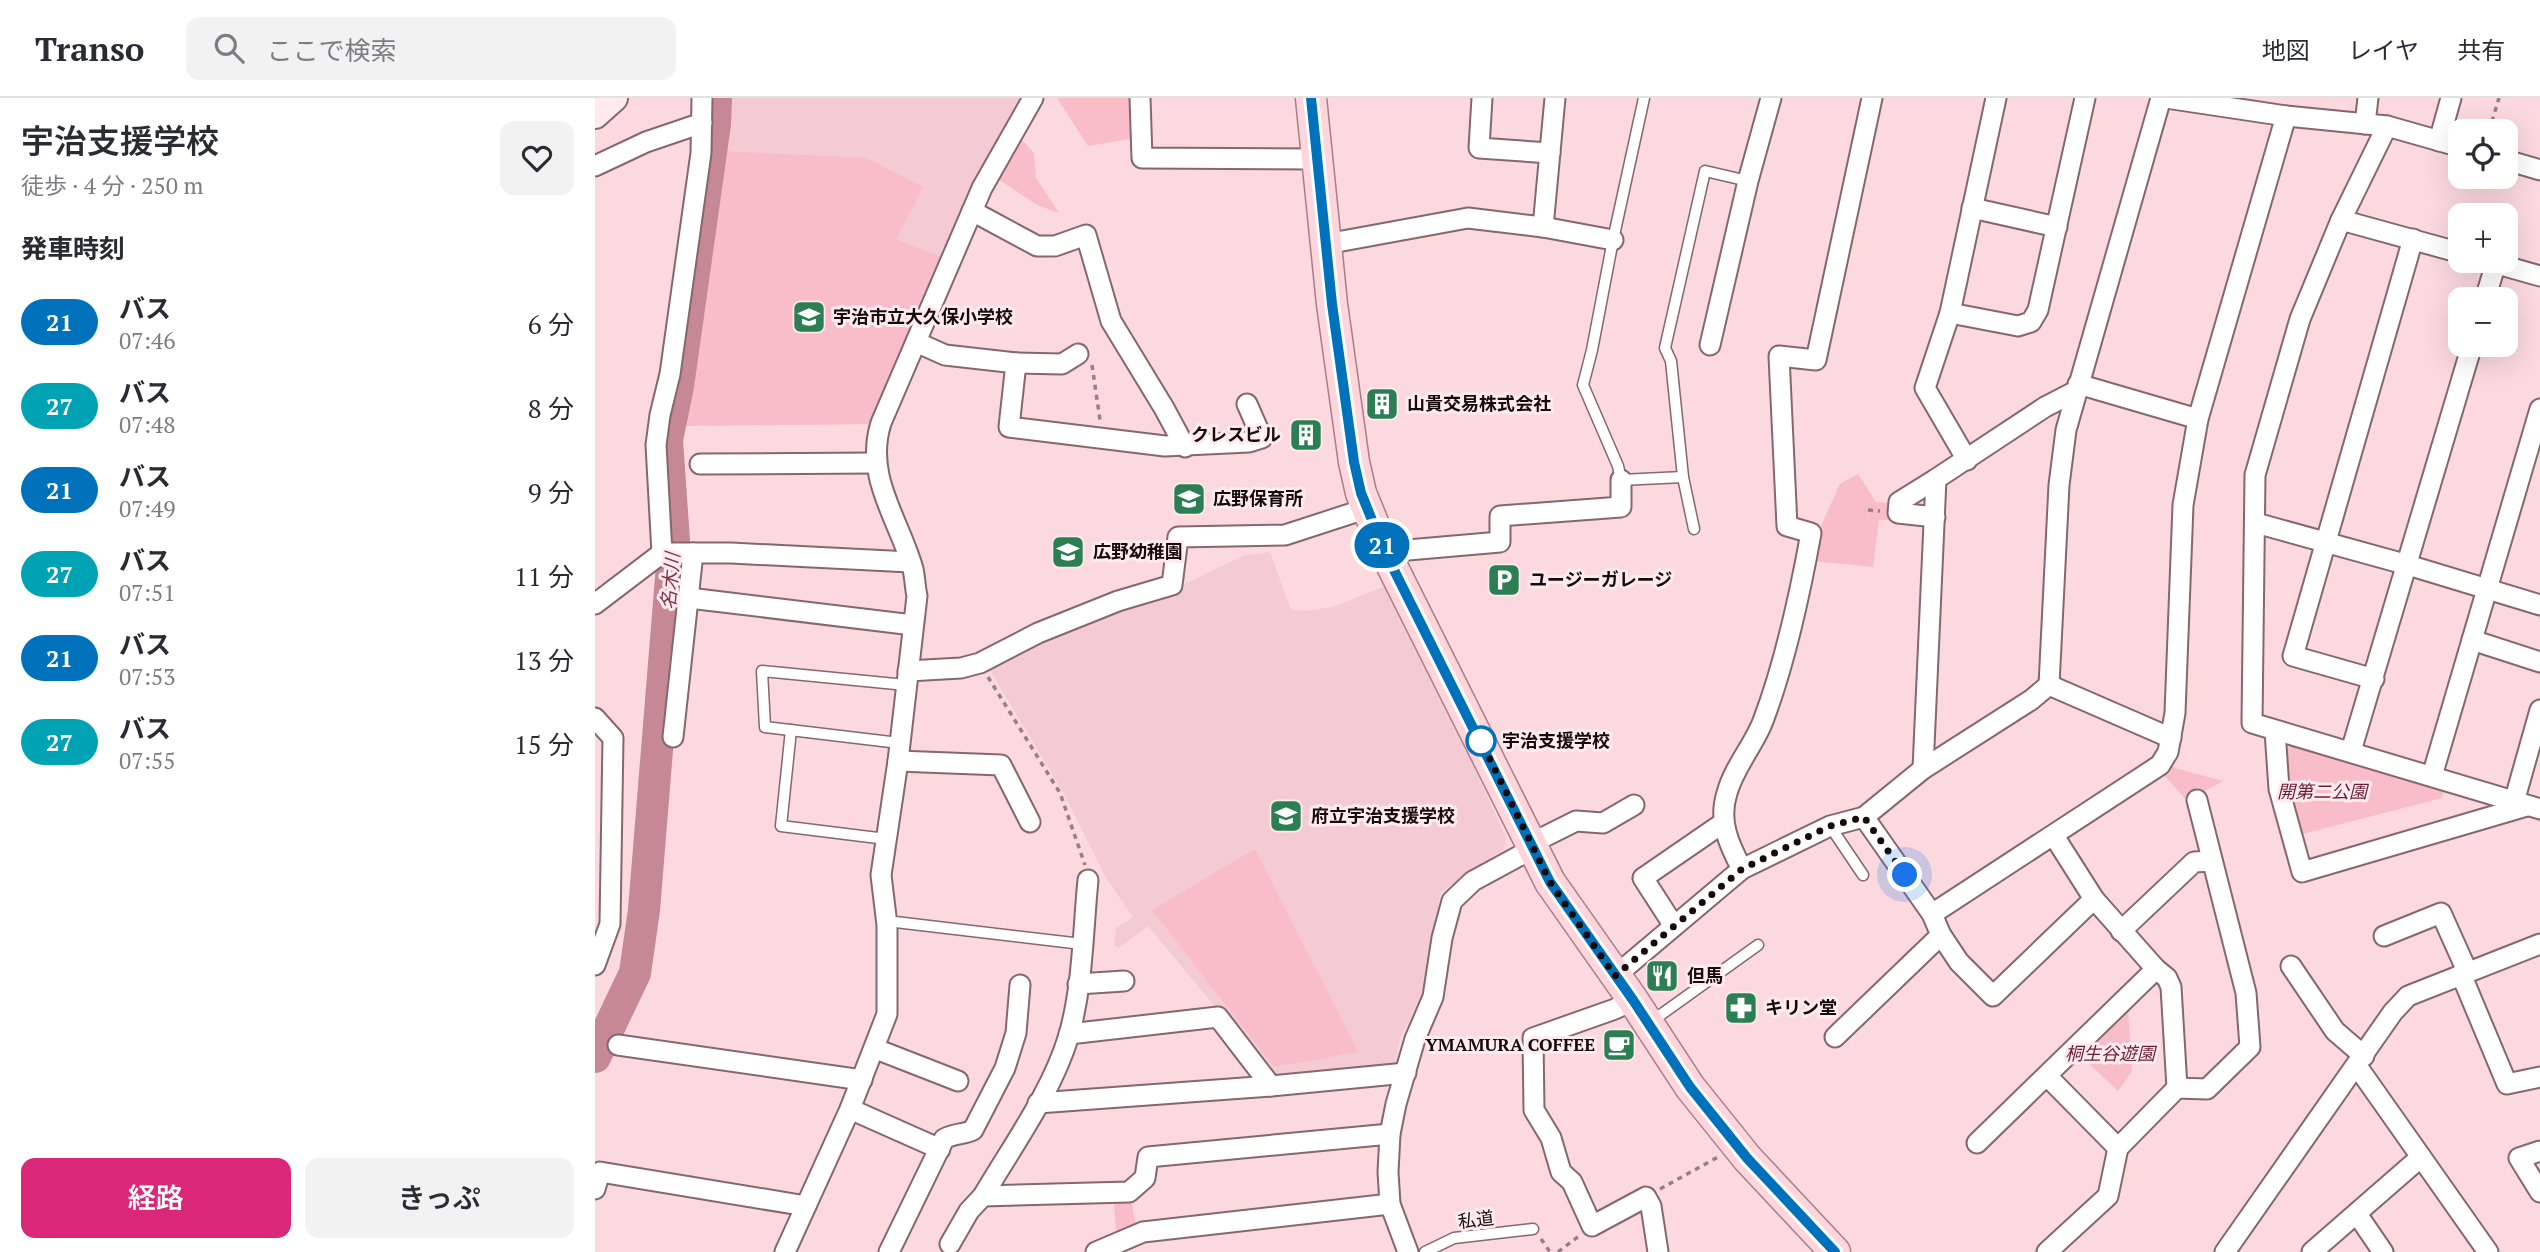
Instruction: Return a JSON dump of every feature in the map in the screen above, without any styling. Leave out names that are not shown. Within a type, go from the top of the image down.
[{"type":"main road","points":[[1311,98],[1326,244],[1354,462],[1361,493],[1385,552],[1550,882],[1690,1087],[1738,1146],[1835,1252]]},
{"type":"street","points":[[595,115],[614,98]]},
{"type":"street","points":[[662,553],[656,445],[670,374],[701,153],[702,98]]},
{"type":"street","points":[[785,1252],[876,1049],[887,1014],[887,922],[881,875],[899,752],[917,596],[910,562],[876,463],[875,442],[982,188],[1034,98]]},
{"type":"street","points":[[1140,98],[1142,158],[1316,159]]},
{"type":"street","points":[[1482,98],[1479,148],[1550,153]]},
{"type":"street","points":[[1543,228],[1555,98]]},
{"type":"street","points":[[1710,345],[1748,181],[1771,98]]},
{"type":"street","points":[[1742,869],[1729,846],[1723,823],[1726,793],[1763,722],[1800,594],[1811,533],[1787,526],[1779,356],[1816,360],[1872,98]]},
{"type":"street","points":[[1967,460],[1925,388],[1950,313],[1996,98]]},
{"type":"street","points":[[1950,313],[2018,326],[2031,322],[2038,310],[2085,98]]},
{"type":"street","points":[[1658,1252],[1651,1206],[1646,1197],[1592,1226],[1571,1182],[1561,1172],[1551,1138],[1534,1110],[1533,1038],[1615,1009],[1632,1000],[1674,926],[1742,869],[1830,826],[1864,817],[1923,769],[2031,700],[2049,685],[2059,485],[2066,430],[2164,98],[2256,104],[2286,116],[2387,126],[2448,144]]},
{"type":"street","points":[[2365,124],[2368,98]]},
{"type":"street","points":[[2438,141],[2451,98]]},
{"type":"street","points":[[1931,914],[2160,765],[2168,752],[2175,713],[2183,505],[2198,419],[2286,116]]},
{"type":"street","points":[[595,166],[646,142],[702,123]]},
{"type":"street","points":[[2387,126],[2341,220],[2300,320],[2255,475],[2252,723],[2527,806]]},
{"type":"street","points":[[2518,163],[2540,168]]},
{"type":"street","points":[[1972,208],[2057,227]]},
{"type":"street","points":[[972,211],[1037,246],[1055,246],[1086,235],[1111,321],[1185,447]]},
{"type":"street","points":[[1326,244],[1468,218],[1612,240]]},
{"type":"street","points":[[2341,220],[2448,249]]},
{"type":"street","points":[[2374,679],[2293,656],[2413,239]]},
{"type":"street","points":[[2518,270],[2540,276]]},
{"type":"street","points":[[916,342],[945,355],[1016,363],[1062,364],[1078,354]]},
{"type":"street","points":[[2351,751],[2469,357]]},
{"type":"street","points":[[1016,363],[1009,427],[1185,447],[1249,442],[1262,438],[1247,404]]},
{"type":"street","points":[[1935,517],[1898,513],[1899,502],[2077,387],[2198,419]]},
{"type":"street","points":[[2432,776],[2540,409]]},
{"type":"street","points":[[700,464],[876,463]]},
{"type":"street","points":[[1923,769],[1936,479]]},
{"type":"street","points":[[1385,552],[1500,542],[1500,516],[1621,507],[1621,480]]},
{"type":"street","points":[[907,678],[980,663],[1038,633],[1118,601],[1172,585],[1178,537],[1285,535],[1368,508]]},
{"type":"street","points":[[2256,523],[2408,565],[2540,606]]},
{"type":"street","points":[[595,604],[662,553],[910,562]]},
{"type":"street","points":[[673,737],[693,553]]},
{"type":"street","points":[[689,598],[913,625]]},
{"type":"street","points":[[2472,640],[2540,662]]},
{"type":"street","points":[[2049,685],[2171,738]]},
{"type":"street","points":[[2527,806],[2540,710]]},
{"type":"street","points":[[595,718],[613,738],[603,795],[602,876],[610,924],[595,965]]},
{"type":"street","points":[[2275,730],[2279,789],[2302,872],[2527,806]]},
{"type":"street","points":[[899,752],[1001,765],[1030,822]]},
{"type":"street","points":[[2176,1088],[2207,1089],[2250,1047],[2246,993],[2197,800]]},
{"type":"street","points":[[1408,1252],[1390,1204],[1390,1134],[1415,1039],[1433,997],[1442,938],[1452,901],[1473,881],[1576,821],[1603,823],[1634,805]]},
{"type":"street","points":[[1864,817],[1931,914],[1941,936],[1959,962],[1993,996],[2094,900]]},
{"type":"street","points":[[1674,926],[1643,878],[1723,823]]},
{"type":"street","points":[[2047,1252],[2108,1196],[2118,1148],[2176,1088],[2171,988],[2167,978],[2094,900],[2054,836]]},
{"type":"street","points":[[2121,931],[2194,862],[2211,861]]},
{"type":"street","points":[[950,1244],[969,1211],[983,1196],[1056,1069],[1069,1034],[1078,984],[1088,880]]},
{"type":"street","points":[[2384,936],[2441,913],[2507,1084],[2540,1077]]},
{"type":"street","points":[[1835,1037],[1941,936]]},
{"type":"street","points":[[2225,1252],[2393,1012],[2408,996],[2540,944]]},
{"type":"street","points":[[2291,966],[2335,1031],[2360,1061],[2421,1157],[2488,1252]]},
{"type":"street","points":[[1977,1143],[2156,969]]},
{"type":"street","points":[[1078,984],[1124,981]]},
{"type":"street","points":[[889,1252],[944,1139],[954,1133],[973,1130],[1005,1068],[1017,1033],[1020,985]]},
{"type":"street","points":[[1069,1034],[1218,1017],[1271,1086]]},
{"type":"street","points":[[618,1045],[862,1080]]},
{"type":"street","points":[[876,1049],[958,1081]]},
{"type":"street","points":[[1038,1103],[1406,1073]]},
{"type":"street","points":[[2047,1076],[2118,1148]]},
{"type":"street","points":[[850,1109],[940,1149]]},
{"type":"street","points":[[983,1196],[1129,1192],[1145,1178],[1148,1157],[1390,1134]]},
{"type":"street","points":[[2540,1151],[2519,1158],[2540,1192]]},
{"type":"street","points":[[2312,1252],[2421,1157]]},
{"type":"street","points":[[595,1189],[600,1172],[806,1206]]},
{"type":"street","points":[[1096,1252],[1143,1232],[1390,1204]]},
{"type":"street","points":[[2357,1214],[2383,1252]]},
{"type":"lane","points":[[1644,98],[1583,385],[1618,466],[1621,480],[1683,477]]},
{"type":"lane","points":[[1694,529],[1683,477],[1671,361],[1665,348],[1705,171],[1748,181]]},
{"type":"lane","points":[[899,752],[765,727],[762,671],[907,678]]},
{"type":"lane","points":[[791,730],[781,827],[886,839]]},
{"type":"lane","points":[[1830,826],[1863,876]]},
{"type":"lane","points":[[887,922],[1082,944]]},
{"type":"lane","points":[[1632,1000],[1758,945]]},
{"type":"lane","name":"私道","points":[[1425,1252],[1454,1238],[1533,1229]]},
{"type":"path","points":[[2493,119],[2500,98]]},
{"type":"path","points":[[1078,354],[1092,364],[1103,439]]},
{"type":"path","points":[[1868,510],[1879,511]]},
{"type":"path","points":[[980,663],[1060,793],[1083,856],[1088,880]]},
{"type":"path","points":[[1646,1197],[1738,1146]]},
{"type":"path","points":[[1558,1252],[1592,1226]]},
{"type":"shaded area","name":"宇治市立大久保小学校","points":[[725,98],[1023,98],[964,216],[870,424],[679,426],[693,375],[721,151]]},
{"type":"shaded area","name":"府立宇治支援学校","points":[[1270,552],[1291,610],[1333,607],[1390,584],[1506,837],[1504,849],[1441,892],[1422,994],[1400,1038],[1394,1070],[1276,1080],[1148,926],[1119,948],[1114,945],[1116,928],[1133,917],[1106,878],[1064,794],[988,667],[1065,630],[1178,587],[1243,556]]},
{"type":"green space","points":[[1057,98],[1132,98],[1136,138],[1088,146]]},
{"type":"green space","points":[[1021,139],[1034,153],[1036,178],[1059,213],[1037,205],[998,179]]},
{"type":"green space","name":"宇治市立大久保小学校","points":[[721,151],[867,158],[923,187],[896,239],[944,258],[870,424],[679,426],[693,375]]},
{"type":"green space","points":[[1858,474],[1876,502],[1890,503],[1888,520],[1879,520],[1873,567],[1812,561],[1812,527],[1820,528],[1840,484]]},
{"type":"green space","name":"開第二公園","points":[[2292,746],[2444,789],[2442,798],[2295,836],[2283,751]]},
{"type":"green space","points":[[2171,762],[2175,768],[2223,781],[2203,792],[2202,797],[2190,804],[2162,773]]},
{"type":"green space","points":[[1255,849],[1358,1052],[1274,1067],[1152,910]]},
{"type":"green space","name":"桐生谷遊園","points":[[2128,1005],[2132,1071],[2118,1091],[2079,1054]]},
{"type":"green space","points":[[1113,1194],[1130,1194],[1137,1232],[1117,1240]]},
{"type":"waterway","name":"名木川","points":[[595,1057],[635,973],[644,910],[674,541],[667,440],[678,386],[715,124],[716,98]]},
{"type":"bus line","name":"21","points":[[1311,98],[1332,304],[1354,462],[1361,493],[1385,552],[1550,882],[1690,1087],[1747,1158],[1835,1252]]},
{"type":"place","name":"宇治市立大久保小学校","points":[[809,317]]},
{"type":"place","name":"山貴交易株式会社","points":[[1382,404]]},
{"type":"place","name":"クレスビル","points":[[1306,435]]},
{"type":"place","name":"広野保育所","points":[[1189,499]]},
{"type":"place","name":"広野幼稚園","points":[[1068,552]]},
{"type":"place","name":"ユージーガレージ","points":[[1504,580]]},
{"type":"place","name":"宇治支援学校","points":[[1481,741]]},
{"type":"place","name":"府立宇治支援学校","points":[[1286,816]]},
{"type":"place","name":"但馬","points":[[1662,976]]},
{"type":"place","name":"キリン堂","points":[[1741,1008]]},
{"type":"place","name":"YMAMURA COFFEE","points":[[1619,1045]]},
{"type":"route","points":[[1481,741],[1477,733],[1550,882],[1615,976],[1742,869],[1830,826],[1864,817],[1905,875]]}]
